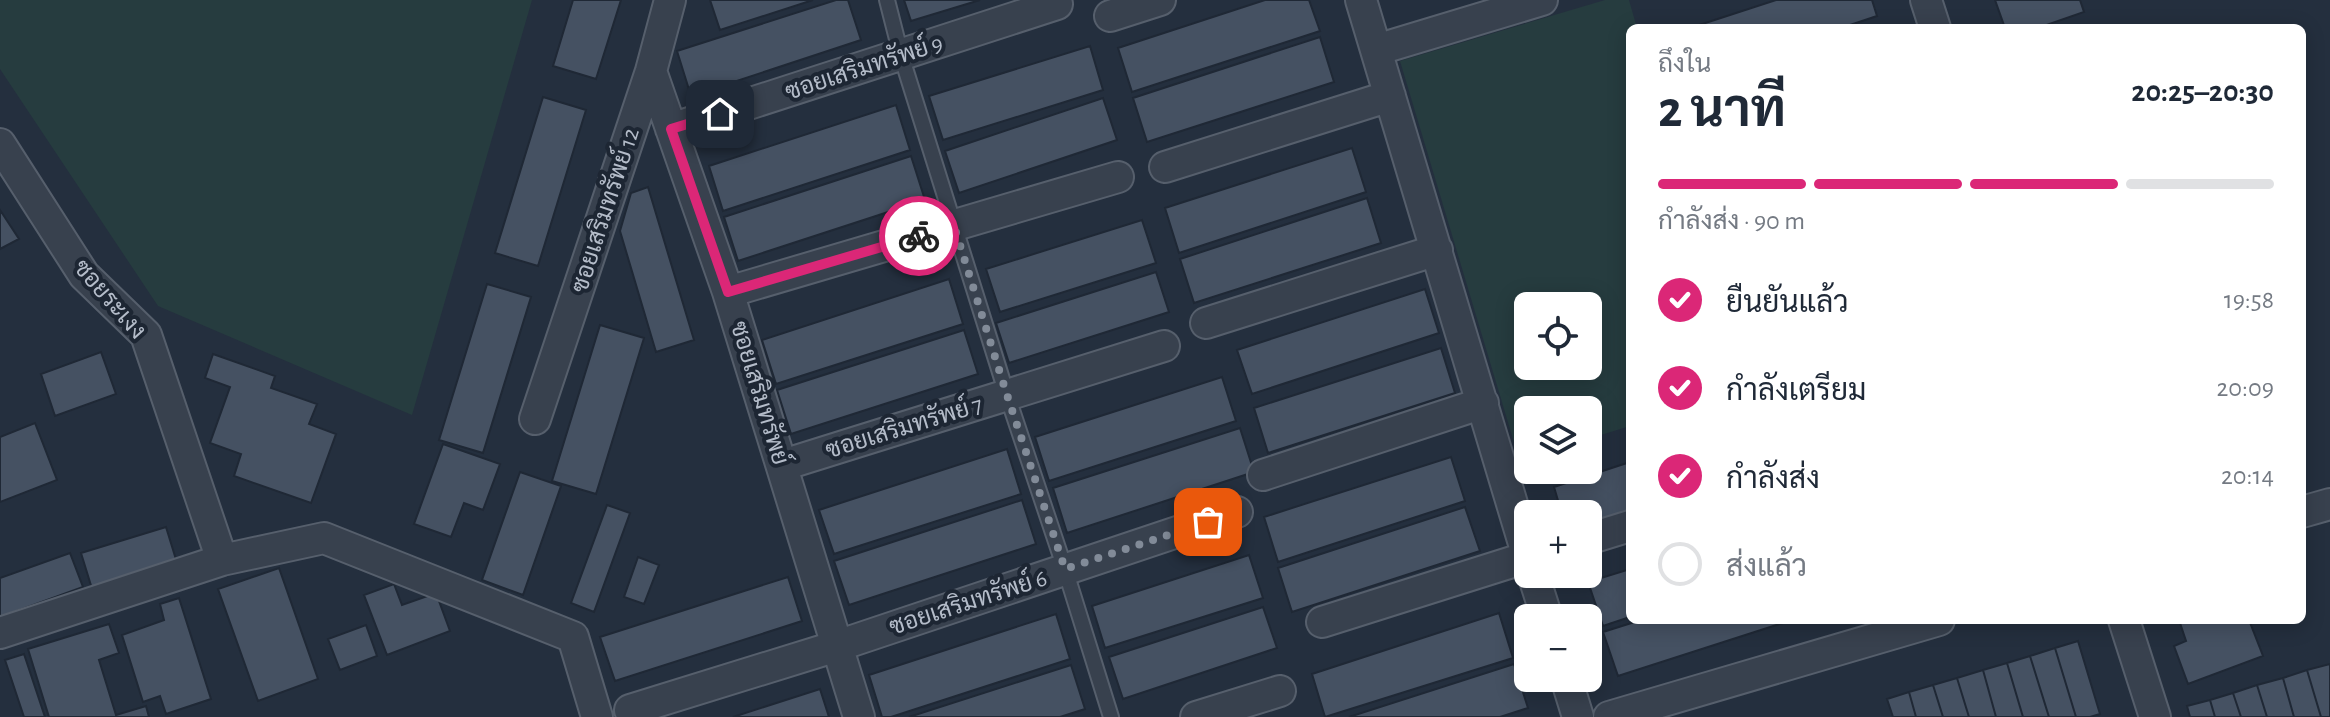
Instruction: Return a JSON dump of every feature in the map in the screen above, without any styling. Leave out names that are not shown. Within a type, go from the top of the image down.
[{"type":"street","name":"ซอยเสริมทรัพย์ 12","points":[[535,419],[651,71],[670,0]]},
{"type":"street","points":[[1110,16],[1160,0]]},
{"type":"street","points":[[1322,622],[1528,557],[1361,0]]},
{"type":"street","points":[[1376,50],[1542,0]]},
{"type":"street","points":[[1926,0],[1934,24]]},
{"type":"street","name":"ซอยเสริมทรัพย์ 9","points":[[671,129],[1057,4]]},
{"type":"street","name":"ซอยเสริมทรัพย์","points":[[651,71],[728,292],[859,717]]},
{"type":"street","points":[[1165,167],[1390,96]]},
{"type":"street","name":"ซอยระเงง","points":[[0,144],[84,275],[146,335],[222,560]]},
{"type":"street","points":[[728,292],[1118,177]]},
{"type":"street","points":[[1206,323],[1437,250]]},
{"type":"street","name":"ซอยเสริมทรัพย์ 7","points":[[783,465],[1164,346]]},
{"type":"street","points":[[1263,475],[1483,403]]},
{"type":"street","points":[[2306,511],[2330,504]]},
{"type":"street","name":"ซอยเสริมทรัพย์ 6","points":[[630,710],[837,646],[1237,512]]},
{"type":"street","points":[[1602,535],[1626,527]]},
{"type":"street","points":[[0,633],[222,560],[324,538],[573,637],[597,717]]},
{"type":"street","points":[[1609,717],[1925,624]]},
{"type":"street","points":[[2125,624],[2155,717]]},
{"type":"street","points":[[1196,717],[1280,691]]},
{"type":"street","points":[[1570,692],[1578,717]]},
{"type":"lane","points":[[887,0],[954,226],[1111,717]]},
{"type":"green space","points":[[0,0],[532,0],[412,415],[158,306],[0,69]]},
{"type":"green space","points":[[1605,0],[1629,0],[1636,24],[1626,24],[1626,427],[1602,435],[1602,396],[1514,396],[1514,442],[1400,61]]},
{"type":"building","points":[[573,0],[621,0],[596,79],[553,66]]},
{"type":"building","points":[[710,0],[813,0],[720,30]]},
{"type":"building","points":[[836,0],[848,0],[861,40],[691,96],[677,51]]},
{"type":"building","points":[[904,0],[980,0],[911,21]]},
{"type":"building","points":[[1265,0],[1309,0],[1320,31],[1132,92],[1118,48]]},
{"type":"building","points":[[1776,0],[1872,0],[1877,16],[1853,24],[1702,24]]},
{"type":"building","points":[[1995,0],[2080,0],[2084,12],[2050,24],[2004,24]]},
{"type":"building","points":[[1320,37],[1334,82],[1147,142],[1133,98]]},
{"type":"building","points":[[1090,46],[1103,90],[943,140],[929,96]]},
{"type":"building","points":[[543,97],[586,110],[538,266],[495,253]]},
{"type":"building","points":[[1103,98],[1117,140],[959,193],[945,151]]},
{"type":"building","points":[[896,105],[910,150],[723,211],[709,166]]},
{"type":"building","points":[[1352,148],[1366,192],[1179,253],[1165,208]]},
{"type":"building","points":[[911,156],[925,200],[738,261],[724,217]]},
{"type":"building","points":[[648,187],[694,340],[656,352],[620,231],[631,193]]},
{"type":"building","points":[[1367,198],[1381,243],[1194,303],[1180,259]]},
{"type":"building","points":[[0,210],[19,239],[0,249]]},
{"type":"building","points":[[1142,220],[1156,263],[1000,312],[986,269]]},
{"type":"building","points":[[1156,272],[1169,312],[1009,363],[996,323]]},
{"type":"building","points":[[949,279],[963,324],[776,384],[762,340]]},
{"type":"building","points":[[487,284],[531,297],[483,453],[439,440]]},
{"type":"building","points":[[1425,289],[1439,333],[1252,394],[1237,350]]},
{"type":"building","points":[[600,325],[644,338],[596,494],[552,481]]},
{"type":"building","points":[[964,330],[978,374],[791,434],[777,390]]},
{"type":"building","points":[[1441,348],[1455,393],[1268,453],[1254,408]]},
{"type":"building","points":[[101,352],[116,394],[55,416],[41,374]]},
{"type":"building","points":[[213,354],[275,376],[271,388],[317,404],[309,424],[336,434],[311,503],[234,476],[241,454],[210,443],[230,387],[205,378]]},
{"type":"building","points":[[1222,377],[1236,421],[1049,481],[1035,437]]},
{"type":"building","points":[[35,423],[57,480],[0,502],[0,437]]},
{"type":"building","points":[[1240,428],[1254,472],[1067,533],[1053,488]]},
{"type":"building","points":[[443,444],[500,464],[483,510],[464,503],[451,537],[414,524]]},
{"type":"building","points":[[1007,449],[1021,494],[834,554],[819,510]]},
{"type":"building","points":[[1451,457],[1465,501],[1278,562],[1264,517]]},
{"type":"building","points":[[1626,463],[1626,512],[1602,520],[1602,500],[1558,500],[1554,487],[1563,484],[1602,484],[1602,471]]},
{"type":"building","points":[[520,472],[561,486],[523,595],[482,580]]},
{"type":"building","points":[[1022,500],[1036,544],[849,605],[834,561]]},
{"type":"building","points":[[607,505],[630,513],[594,612],[571,603]]},
{"type":"building","points":[[1465,507],[1480,551],[1292,612],[1278,568]]},
{"type":"building","points":[[166,527],[178,566],[93,592],[81,553]]},
{"type":"building","points":[[70,553],[83,587],[0,617],[0,578]]},
{"type":"building","points":[[1249,555],[1263,598],[1105,648],[1092,606]]},
{"type":"building","points":[[638,557],[659,565],[644,604],[624,597]]},
{"type":"building","points":[[279,568],[318,679],[258,701],[218,589]]},
{"type":"building","points":[[1626,570],[1626,618],[1603,626],[1602,604],[1596,604],[1590,588],[1602,588],[1602,578]]},
{"type":"building","points":[[788,577],[802,621],[615,681],[600,637]]},
{"type":"building","points":[[394,584],[402,605],[436,593],[450,631],[387,655],[364,595]]},
{"type":"building","points":[[179,598],[211,699],[166,714],[160,696],[143,702],[122,635],[164,620],[160,604]]},
{"type":"building","points":[[1263,607],[1277,648],[1123,699],[1109,657]]},
{"type":"building","points":[[1499,613],[1513,658],[1325,717],[1312,674]]},
{"type":"building","points":[[1056,614],[1070,659],[891,717],[882,717],[869,675]]},
{"type":"building","points":[[109,624],[119,653],[99,660],[116,715],[146,706],[149,717],[49,717],[28,649]]},
{"type":"building","points":[[1628,624],[1780,624],[1618,676],[1603,632]]},
{"type":"building","points":[[2180,624],[2251,624],[2263,656],[2188,684],[2174,646],[2186,641]]},
{"type":"building","points":[[366,625],[377,656],[340,670],[328,639]]},
{"type":"building","points":[[2078,641],[2100,714],[2090,717],[2076,717],[2055,648]]},
{"type":"building","points":[[2055,648],[2076,717],[2049,717],[2030,656]]},
{"type":"building","points":[[24,654],[45,717],[24,717],[5,660]]},
{"type":"building","points":[[2030,656],[2049,717],[2023,717],[2007,663]]},
{"type":"building","points":[[2007,663],[2023,717],[1996,717],[1983,670]]},
{"type":"building","points":[[1514,664],[1514,692],[1523,692],[1528,708],[1500,717],[1349,717]]},
{"type":"building","points":[[2330,664],[2330,717],[2321,717],[2307,670]]},
{"type":"building","points":[[1071,665],[1085,709],[1060,717],[909,717]]},
{"type":"building","points":[[1983,670],[1996,717],[1969,717],[1957,678]]},
{"type":"building","points":[[2307,670],[2321,717],[2294,717],[2283,678]]},
{"type":"building","points":[[1957,678],[1969,717],[1943,717],[1933,685]]},
{"type":"building","points":[[2283,678],[2294,717],[2267,717],[2257,685]]},
{"type":"building","points":[[1933,685],[1943,717],[1916,717],[1909,692]]},
{"type":"building","points":[[2257,685],[2267,717],[2241,717],[2233,693]]},
{"type":"building","points":[[820,689],[829,717],[733,717]]},
{"type":"building","points":[[1909,692],[1916,717],[1893,717],[1887,699]]},
{"type":"building","points":[[2233,693],[2241,717],[2215,717],[2210,700]]},
{"type":"building","points":[[2210,700],[2215,717],[2190,717],[2187,706]]},
{"type":"way so far","points":[[919,236],[954,226],[1065,569],[1208,522]]},
{"type":"route","points":[[720,114],[671,129],[728,292],[919,236]]}]
